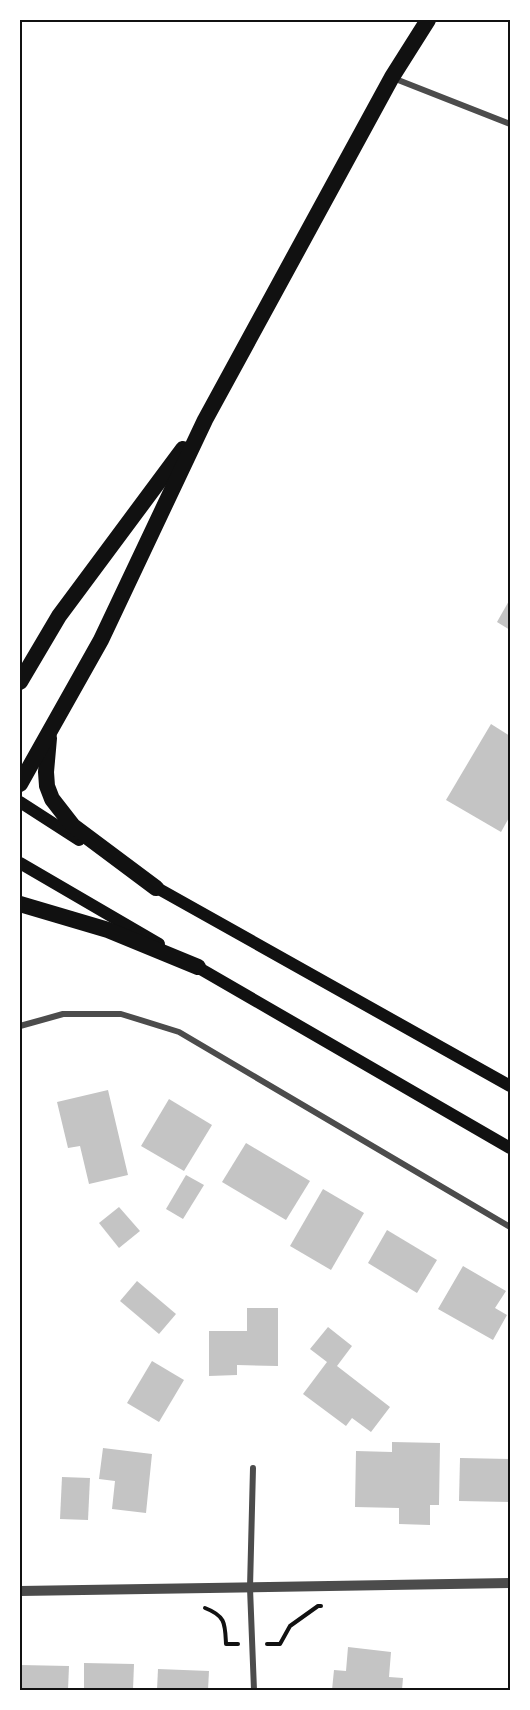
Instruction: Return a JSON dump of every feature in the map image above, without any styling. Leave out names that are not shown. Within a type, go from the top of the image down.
[{"type":"highway","points":[[20,784],[100,640],[205,420],[392,77],[428,20]]},
{"type":"highway","points":[[20,682],[59,616],[205,420]]},
{"type":"highway","points":[[49,734],[46,772],[47,786],[52,799],[73,826],[156,888]]},
{"type":"highway","points":[[20,904],[108,930],[198,967]]},
{"type":"main road","points":[[20,802],[156,888],[510,1086]]},
{"type":"main road","points":[[20,863],[510,1148]]},
{"type":"street","points":[[392,77],[510,124]]},
{"type":"street","points":[[20,1026],[63,1014],[121,1014],[179,1032],[510,1227]]},
{"type":"street","points":[[253,1468],[250,1588],[254,1690]]},
{"type":"street","points":[[20,1591],[510,1583]]},
{"type":"path","points":[[272,1644],[280,1644],[290,1626],[318,1606],[330,1606]]},
{"type":"path","points":[[204,1608],[217,1613],[225,1623],[226,1644],[235,1644]]},
{"type":"building","points":[[510,599],[510,630],[497,622]]},
{"type":"building","points":[[491,724],[510,736],[510,816],[501,832],[446,800]]},
{"type":"building","points":[[108,1090],[128,1175],[89,1184],[80,1146],[68,1148],[57,1102]]},
{"type":"building","points":[[169,1099],[212,1125],[184,1171],[141,1146]]},
{"type":"building","points":[[246,1143],[310,1181],[286,1220],[222,1182]]},
{"type":"building","points":[[186,1175],[204,1185],[183,1219],[166,1209]]},
{"type":"building","points":[[323,1189],[364,1213],[331,1270],[290,1246]]},
{"type":"building","points":[[119,1207],[140,1231],[119,1248],[99,1223]]},
{"type":"building","points":[[387,1230],[437,1260],[417,1293],[368,1263]]},
{"type":"building","points":[[463,1266],[506,1291],[495,1308],[507,1315],[493,1340],[438,1309]]},
{"type":"building","points":[[137,1281],[176,1314],[159,1334],[120,1301]]},
{"type":"building","points":[[247,1308],[278,1308],[278,1366],[237,1365],[237,1375],[209,1376],[209,1331],[247,1331]]},
{"type":"building","points":[[328,1327],[352,1346],[337,1366],[390,1407],[371,1432],[352,1418],[346,1426],[303,1394],[327,1362],[310,1349]]},
{"type":"building","points":[[152,1361],[184,1380],[159,1422],[127,1403]]},
{"type":"building","points":[[392,1442],[440,1443],[439,1505],[430,1505],[430,1525],[399,1524],[399,1508],[355,1507],[356,1451],[392,1452]]},
{"type":"building","points":[[103,1448],[152,1454],[146,1513],[112,1509],[115,1481],[99,1479]]},
{"type":"building","points":[[460,1458],[510,1459],[510,1502],[459,1501]]},
{"type":"building","points":[[62,1477],[90,1478],[88,1520],[60,1519]]},
{"type":"building","points":[[348,1647],[391,1652],[389,1677],[403,1678],[402,1690],[332,1690],[334,1670],[346,1671]]},
{"type":"building","points":[[84,1663],[134,1664],[133,1690],[84,1690]]},
{"type":"building","points":[[20,1665],[69,1666],[68,1690],[20,1690]]},
{"type":"building","points":[[158,1669],[209,1671],[208,1690],[157,1690]]}]
